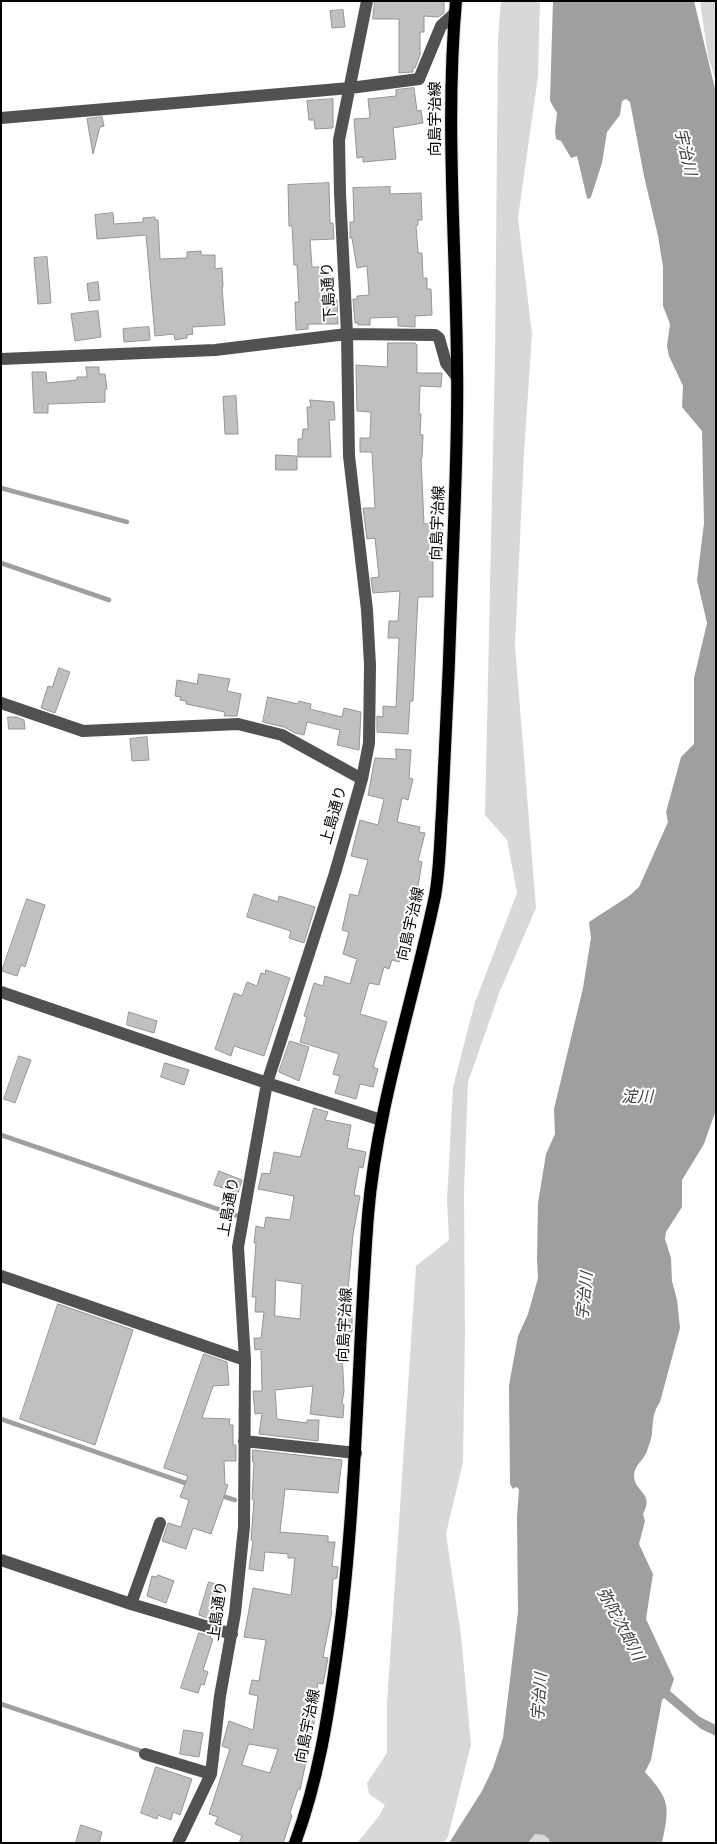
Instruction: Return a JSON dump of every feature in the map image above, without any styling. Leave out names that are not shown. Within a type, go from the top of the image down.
[{"type":"main road","name":"向島宇治線","points":[[295,1843],[315,1778],[326,1727],[344,1603],[356,1453],[368,1210],[381,1120],[436,890],[442,814],[452,597],[457,377],[451,118],[455,7]]},
{"type":"street","name":"下島通り","points":[[364,583],[349,456],[347,334],[339,140],[367,1]]},
{"type":"street","points":[[1,118],[350,88],[419,79],[441,26],[455,7]]},
{"type":"street","points":[[1,360],[215,350],[347,334],[435,334],[439,338],[446,363],[457,377]]},
{"type":"street","name":"上島通り","points":[[178,1843],[211,1774],[220,1696],[232,1634],[244,1527],[245,1360],[238,1247],[267,1083],[335,873],[362,778],[369,743],[370,665],[364,583]]},
{"type":"street","points":[[1,703],[83,731],[238,724],[282,735],[362,778]]},
{"type":"street","points":[[1,992],[381,1120]]},
{"type":"street","points":[[1,1276],[245,1360]]},
{"type":"street","points":[[244,1441],[356,1453]]},
{"type":"street","points":[[131,1604],[160,1523]]},
{"type":"street","points":[[1,1560],[131,1604],[232,1634]]},
{"type":"street","points":[[145,1754],[211,1774]]},
{"type":"shaded area","points":[[501,1],[540,1],[538,76],[518,218],[532,334],[515,645],[536,908],[500,991],[468,1082],[464,1192],[465,1334],[463,1462],[446,1534],[461,1635],[471,1745],[448,1837],[444,1843],[357,1843],[379,1816],[385,1805],[369,1794],[367,1783],[387,1753],[387,1703],[416,1266],[449,1240],[447,1201],[453,1087],[475,1002],[517,893],[507,840],[485,815],[495,357],[498,39]]},
{"type":"shaded area","points":[[700,1],[716,1],[716,81],[708,57]]},
{"type":"shaded area","points":[[535,1834],[544,1835],[549,1839],[549,1843],[528,1843]]},
{"type":"water","name":"淀川","points":[[553,1],[694,1],[716,93],[716,1110],[704,1144],[682,1180],[682,1207],[666,1232],[665,1239],[671,1258],[672,1281],[677,1300],[680,1328],[660,1402],[653,1420],[650,1442],[646,1454],[634,1475],[637,1486],[647,1501],[643,1514],[645,1521],[639,1544],[653,1574],[646,1619],[674,1679],[670,1691],[700,1717],[716,1725],[716,1736],[701,1729],[664,1698],[662,1700],[651,1760],[645,1772],[659,1790],[666,1804],[667,1812],[662,1843],[549,1843],[549,1839],[544,1835],[535,1834],[528,1843],[449,1843],[482,1791],[493,1768],[503,1738],[518,1612],[517,1517],[519,1489],[516,1487],[513,1489],[510,1484],[509,1385],[518,1336],[528,1314],[538,1278],[538,1203],[546,1154],[555,1134],[554,1109],[583,988],[591,938],[589,922],[629,896],[639,887],[668,822],[666,812],[681,757],[694,744],[694,678],[707,623],[697,580],[704,523],[702,431],[682,407],[683,386],[669,356],[667,346],[670,324],[663,306],[663,267],[630,102],[626,99],[622,101],[620,115],[607,132],[602,163],[589,199],[587,198],[577,156],[571,158],[561,141],[556,139],[557,113],[550,101]]},
{"type":"building","points":[[375,1],[444,1],[444,13],[438,17],[424,16],[424,32],[420,32],[420,55],[415,68],[413,68],[413,72],[399,73],[399,19],[373,19]]},
{"type":"building","points":[[343,10],[345,27],[332,28],[330,11]]},
{"type":"building","points":[[414,88],[417,111],[421,110],[423,123],[393,128],[396,159],[363,162],[363,157],[357,158],[354,119],[370,118],[368,99],[396,96],[396,90]]},
{"type":"building","points":[[333,99],[333,128],[315,129],[314,120],[309,120],[307,101]]},
{"type":"building","points":[[102,117],[104,126],[100,127],[93,154],[87,119]]},
{"type":"building","points":[[329,183],[330,223],[333,223],[334,239],[310,240],[312,267],[325,267],[325,276],[331,276],[332,300],[337,300],[338,324],[308,324],[308,329],[296,330],[295,302],[299,302],[297,265],[294,265],[292,226],[289,226],[288,185]]},
{"type":"building","points":[[390,187],[390,194],[421,193],[422,220],[418,220],[418,225],[416,226],[418,253],[422,253],[423,278],[427,278],[427,289],[431,289],[432,315],[415,316],[415,327],[398,326],[398,317],[370,318],[370,325],[358,325],[358,323],[355,323],[353,299],[357,299],[357,296],[369,295],[367,266],[357,268],[352,238],[350,238],[350,222],[354,222],[353,188]]},
{"type":"building","points":[[113,213],[114,224],[143,222],[143,218],[155,217],[155,220],[158,220],[160,259],[187,258],[187,252],[201,251],[201,255],[215,255],[215,269],[222,268],[225,325],[192,327],[193,334],[187,335],[187,338],[175,340],[174,334],[155,336],[146,235],[97,239],[95,215]]},
{"type":"building","points":[[47,257],[51,303],[38,304],[34,258]]},
{"type":"building","points":[[98,282],[100,300],[89,301],[87,284]]},
{"type":"building","points":[[98,311],[101,337],[75,341],[71,314]]},
{"type":"building","points":[[149,327],[150,340],[124,342],[123,329]]},
{"type":"building","points":[[388,343],[415,343],[417,345],[417,373],[442,373],[441,387],[420,386],[419,414],[421,414],[420,434],[423,435],[421,458],[424,524],[440,523],[443,547],[433,548],[433,597],[418,597],[413,701],[410,701],[408,734],[377,732],[377,716],[383,717],[383,706],[396,707],[399,638],[388,638],[389,621],[398,621],[400,591],[373,593],[371,578],[379,577],[375,538],[367,539],[363,508],[375,508],[372,452],[360,452],[360,438],[370,438],[371,412],[357,411],[356,365],[387,367]]},
{"type":"building","points":[[86,367],[99,367],[99,374],[105,374],[107,389],[105,389],[105,402],[48,404],[48,413],[34,413],[32,372],[46,372],[47,383],[87,377]]},
{"type":"building","points":[[236,396],[238,434],[225,434],[223,397]]},
{"type":"building","points":[[310,400],[334,402],[335,420],[329,420],[331,457],[298,457],[298,439],[302,439],[303,429],[308,429],[307,407],[311,407]]},
{"type":"building","points":[[276,455],[297,456],[297,470],[276,470]]},
{"type":"building","points":[[59,668],[70,672],[55,713],[41,708],[48,686],[52,687]]},
{"type":"building","points":[[199,674],[230,679],[227,691],[241,694],[237,716],[224,716],[225,712],[186,704],[186,701],[180,700],[181,697],[175,696],[177,680],[197,684]]},
{"type":"building","points":[[268,697],[298,704],[299,701],[311,704],[310,709],[342,717],[344,708],[361,712],[359,750],[337,745],[340,730],[307,722],[304,735],[284,727],[263,722]]},
{"type":"building","points":[[8,717],[17,717],[24,720],[25,729],[9,729]]},
{"type":"building","points":[[147,737],[149,760],[132,761],[130,739]]},
{"type":"building","points":[[396,749],[411,750],[409,778],[413,779],[408,800],[402,798],[397,822],[420,827],[419,832],[425,833],[418,861],[422,862],[403,953],[399,962],[392,960],[389,969],[384,967],[379,985],[369,983],[360,1014],[387,1022],[373,1067],[378,1069],[373,1087],[360,1084],[356,1099],[335,1093],[340,1076],[333,1074],[339,1054],[300,1042],[307,1017],[304,1016],[314,983],[323,986],[325,976],[350,984],[357,959],[343,954],[349,932],[342,930],[350,894],[358,896],[368,860],[351,856],[360,820],[378,825],[384,799],[368,795],[375,758],[396,759]]},
{"type":"building","points":[[254,894],[278,902],[279,896],[315,907],[304,943],[289,938],[291,931],[247,917]]},
{"type":"building","points":[[27,899],[45,905],[25,967],[21,965],[17,976],[2,971]]},
{"type":"building","points":[[266,970],[290,978],[264,1056],[234,1046],[231,1056],[215,1049],[234,993],[242,996],[247,982],[257,986],[261,973],[265,974]]},
{"type":"building","points":[[129,1012],[157,1021],[154,1033],[127,1025]]},
{"type":"building","points":[[290,1041],[309,1047],[299,1081],[279,1072]]},
{"type":"building","points":[[19,1056],[31,1060],[15,1103],[4,1099]]},
{"type":"building","points":[[165,1063],[189,1070],[184,1085],[161,1077]]},
{"type":"building","points":[[314,1108],[328,1112],[325,1120],[351,1125],[347,1148],[366,1152],[363,1168],[359,1167],[354,1195],[360,1196],[353,1235],[346,1312],[352,1312],[352,1332],[346,1332],[347,1354],[342,1354],[343,1418],[310,1414],[313,1386],[275,1390],[277,1419],[307,1423],[307,1420],[319,1420],[318,1441],[259,1434],[262,1413],[255,1414],[253,1391],[262,1391],[261,1349],[255,1350],[254,1338],[261,1338],[264,1312],[255,1312],[256,1297],[252,1297],[256,1226],[264,1228],[266,1217],[290,1220],[294,1196],[258,1189],[262,1173],[270,1174],[274,1152],[300,1157]],"holes":[[[276,1280],[302,1284],[300,1319],[275,1316]]]},
{"type":"building","points":[[219,1171],[242,1180],[238,1193],[214,1185]]},
{"type":"building","points":[[58,1304],[133,1330],[95,1445],[20,1419]]},
{"type":"building","points":[[204,1354],[227,1362],[229,1385],[213,1386],[202,1418],[230,1419],[229,1425],[233,1425],[233,1445],[236,1445],[236,1461],[224,1461],[225,1484],[228,1485],[211,1534],[193,1528],[186,1549],[162,1541],[168,1523],[181,1527],[189,1500],[180,1497],[188,1476],[164,1468]]},
{"type":"building","points":[[253,1450],[342,1460],[338,1493],[285,1489],[280,1532],[328,1536],[328,1542],[335,1542],[332,1566],[338,1567],[337,1578],[333,1579],[332,1611],[323,1657],[328,1658],[323,1684],[318,1683],[311,1717],[315,1718],[300,1790],[298,1789],[290,1813],[292,1816],[283,1843],[239,1843],[242,1836],[215,1824],[218,1817],[209,1814],[230,1749],[222,1746],[229,1721],[253,1730],[258,1696],[249,1694],[252,1680],[259,1681],[266,1640],[244,1637],[253,1588],[291,1595],[295,1558],[288,1558],[288,1554],[265,1552],[263,1571],[249,1569],[253,1541],[251,1540],[254,1500],[252,1499]],"holes":[[[249,1744],[278,1749],[270,1773],[242,1765]]]},
{"type":"building","points":[[158,1575],[174,1581],[166,1603],[147,1596],[152,1576],[156,1577]]},
{"type":"building","points":[[209,1582],[224,1587],[216,1621],[199,1615]]},
{"type":"building","points":[[199,1633],[211,1636],[210,1638],[213,1639],[203,1670],[208,1672],[204,1685],[201,1684],[198,1693],[181,1688]]},
{"type":"building","points":[[184,1730],[203,1733],[199,1757],[180,1754]]},
{"type":"building","points":[[156,1767],[192,1779],[180,1815],[173,1812],[171,1820],[158,1815],[157,1819],[141,1813]]},
{"type":"building","points":[[81,1825],[102,1832],[99,1843],[76,1843]]},
{"type":"waterway","points":[[1,488],[127,522]]},
{"type":"waterway","points":[[1,563],[109,600]]},
{"type":"waterway","points":[[1,1135],[238,1216]]},
{"type":"waterway","points":[[1,1419],[191,1485]]},
{"type":"waterway","points":[[219,1495],[235,1500]]},
{"type":"waterway","points":[[1,1704],[141,1751]]},
{"type":"water label","name":"宇治川","points":[[685,152]]},
{"type":"water label","name":"宇治川","points":[[585,1296]]},
{"type":"water label","name":"弥陀次郎川","points":[[620,1624]]},
{"type":"water label","name":"宇治川","points":[[540,1697]]}]
